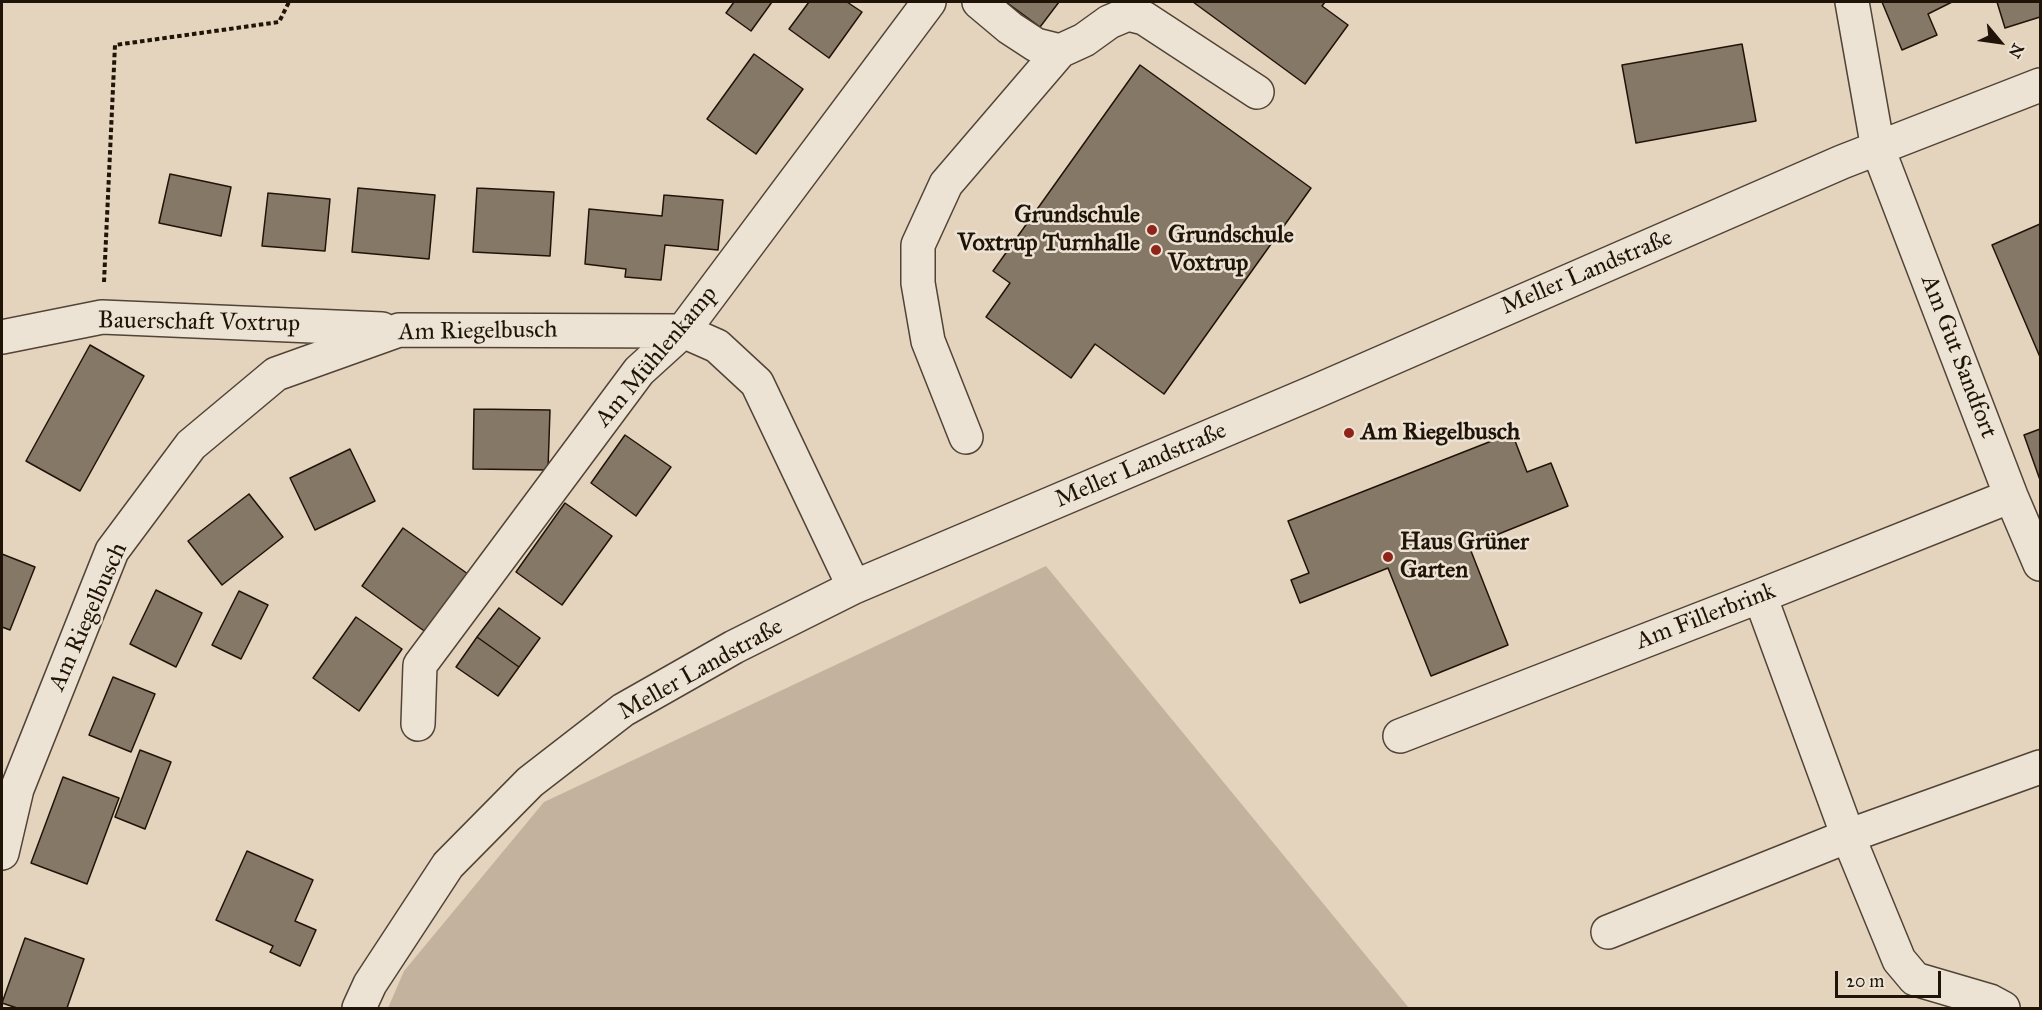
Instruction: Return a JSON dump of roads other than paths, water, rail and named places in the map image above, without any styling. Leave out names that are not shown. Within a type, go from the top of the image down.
[{"type":"street","name":"Am Mühlenkamp","points":[[418,724],[420,665],[639,371],[683,331],[929,2]]},
{"type":"street","points":[[979,2],[1010,28],[1036,45],[1060,51]]},
{"type":"street","name":"Am Gut Sandfort","points":[[1852,2],[1878,149],[2011,496],[2040,564]]},
{"type":"street","points":[[966,437],[928,341],[918,283],[918,245],[946,184],[1060,51],[1084,40],[1109,22],[1128,14],[1144,18],[1257,92]]},
{"type":"street","name":"Meller Landstraße","points":[[359,1008],[370,984],[448,865],[530,782],[623,710],[735,647],[854,588],[1323,388],[1842,162],[2040,85]]},
{"type":"street","name":"Bauerschaft Voxtrup","points":[[2,337],[102,317],[399,330]]},
{"type":"street","name":"Am Riegelbusch","points":[[2,853],[17,789],[112,551],[191,445],[276,374],[399,330],[683,331],[717,346],[757,382],[854,588]]},
{"type":"street","name":"Am Fillerbrink","points":[[1400,736],[2011,496]]},
{"type":"street","points":[[1760,596],[1848,836],[1899,960],[1915,979],[1990,1001],[2003,1008]]},
{"type":"street","points":[[1608,932],[1848,836],[2040,767]]},
{"type":"place","name":"Grundschule Voxtrup Turnhalle","points":[[1152,230]]},
{"type":"place","name":"Grundschule Voxtrup","points":[[1156,250]]},
{"type":"place","name":"Am Riegelbusch","points":[[1349,433]]},
{"type":"place","name":"Haus Grüner Garten","points":[[1388,557]]}]
